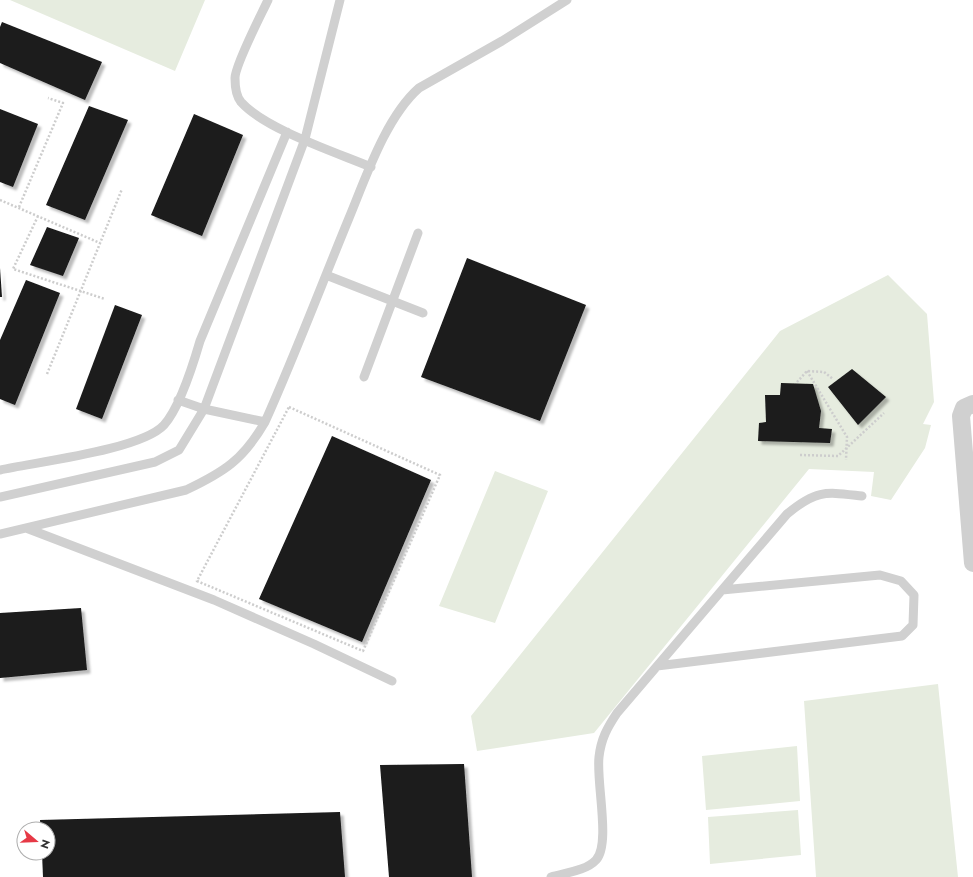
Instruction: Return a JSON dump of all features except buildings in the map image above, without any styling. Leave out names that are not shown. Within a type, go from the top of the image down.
[{"type":"street","points":[[973,404],[963,410],[961,416],[971,523],[973,563]]},
{"type":"lane","points":[[268,0],[238,66],[235,77],[236,91],[240,101],[255,115],[287,132],[370,167]]},
{"type":"lane","points":[[0,497],[155,462],[179,450],[204,409],[305,139],[340,0]]},
{"type":"lane","points":[[0,534],[186,490],[213,477],[236,461],[253,443],[265,422],[370,167],[392,121],[407,98],[419,88],[502,41],[567,0]]},
{"type":"lane","points":[[0,470],[107,448],[143,438],[155,433],[164,425],[178,400],[200,341],[287,132]]},
{"type":"lane","points":[[364,377],[418,233]]},
{"type":"lane","points":[[326,275],[423,313]]},
{"type":"lane","points":[[178,400],[204,409],[265,422]]},
{"type":"lane","points":[[550,877],[589,866],[597,860],[604,838],[598,780],[599,757],[604,733],[617,713],[788,514],[802,502],[826,492],[862,496]]},
{"type":"lane","points":[[26,528],[214,600],[314,644],[392,682]]},
{"type":"lane","points":[[657,666],[902,636],[913,625],[914,595],[901,581],[880,575],[722,590]]},
{"type":"path","points":[[19,207],[63,103],[48,98]]},
{"type":"path","points":[[47,374],[122,189]]},
{"type":"path","points":[[0,200],[100,243]]},
{"type":"path","points":[[38,216],[12,269],[105,299]]},
{"type":"path","points":[[806,371],[824,372],[833,379]]},
{"type":"path","points":[[797,382],[806,371]]},
{"type":"path","points":[[806,371],[847,437],[846,460]]},
{"type":"path","points":[[289,407],[440,475],[363,651],[197,580],[289,407]]},
{"type":"path","points":[[800,455],[838,456],[884,413]]},
{"type":"shaded area","points":[[10,0],[205,0],[175,71]]},
{"type":"shaded area","points":[[888,275],[927,314],[934,402],[923,424],[931,425],[925,448],[891,500],[871,496],[874,472],[809,469],[594,733],[477,751],[471,716],[780,331]]},
{"type":"shaded area","points":[[495,471],[548,491],[495,623],[439,606]]},
{"type":"shaded area","points":[[938,684],[958,877],[816,877],[804,701]]},
{"type":"shaded area","points":[[797,746],[800,801],[706,810],[702,756]]},
{"type":"shaded area","points":[[798,810],[801,855],[710,864],[708,817]]}]
